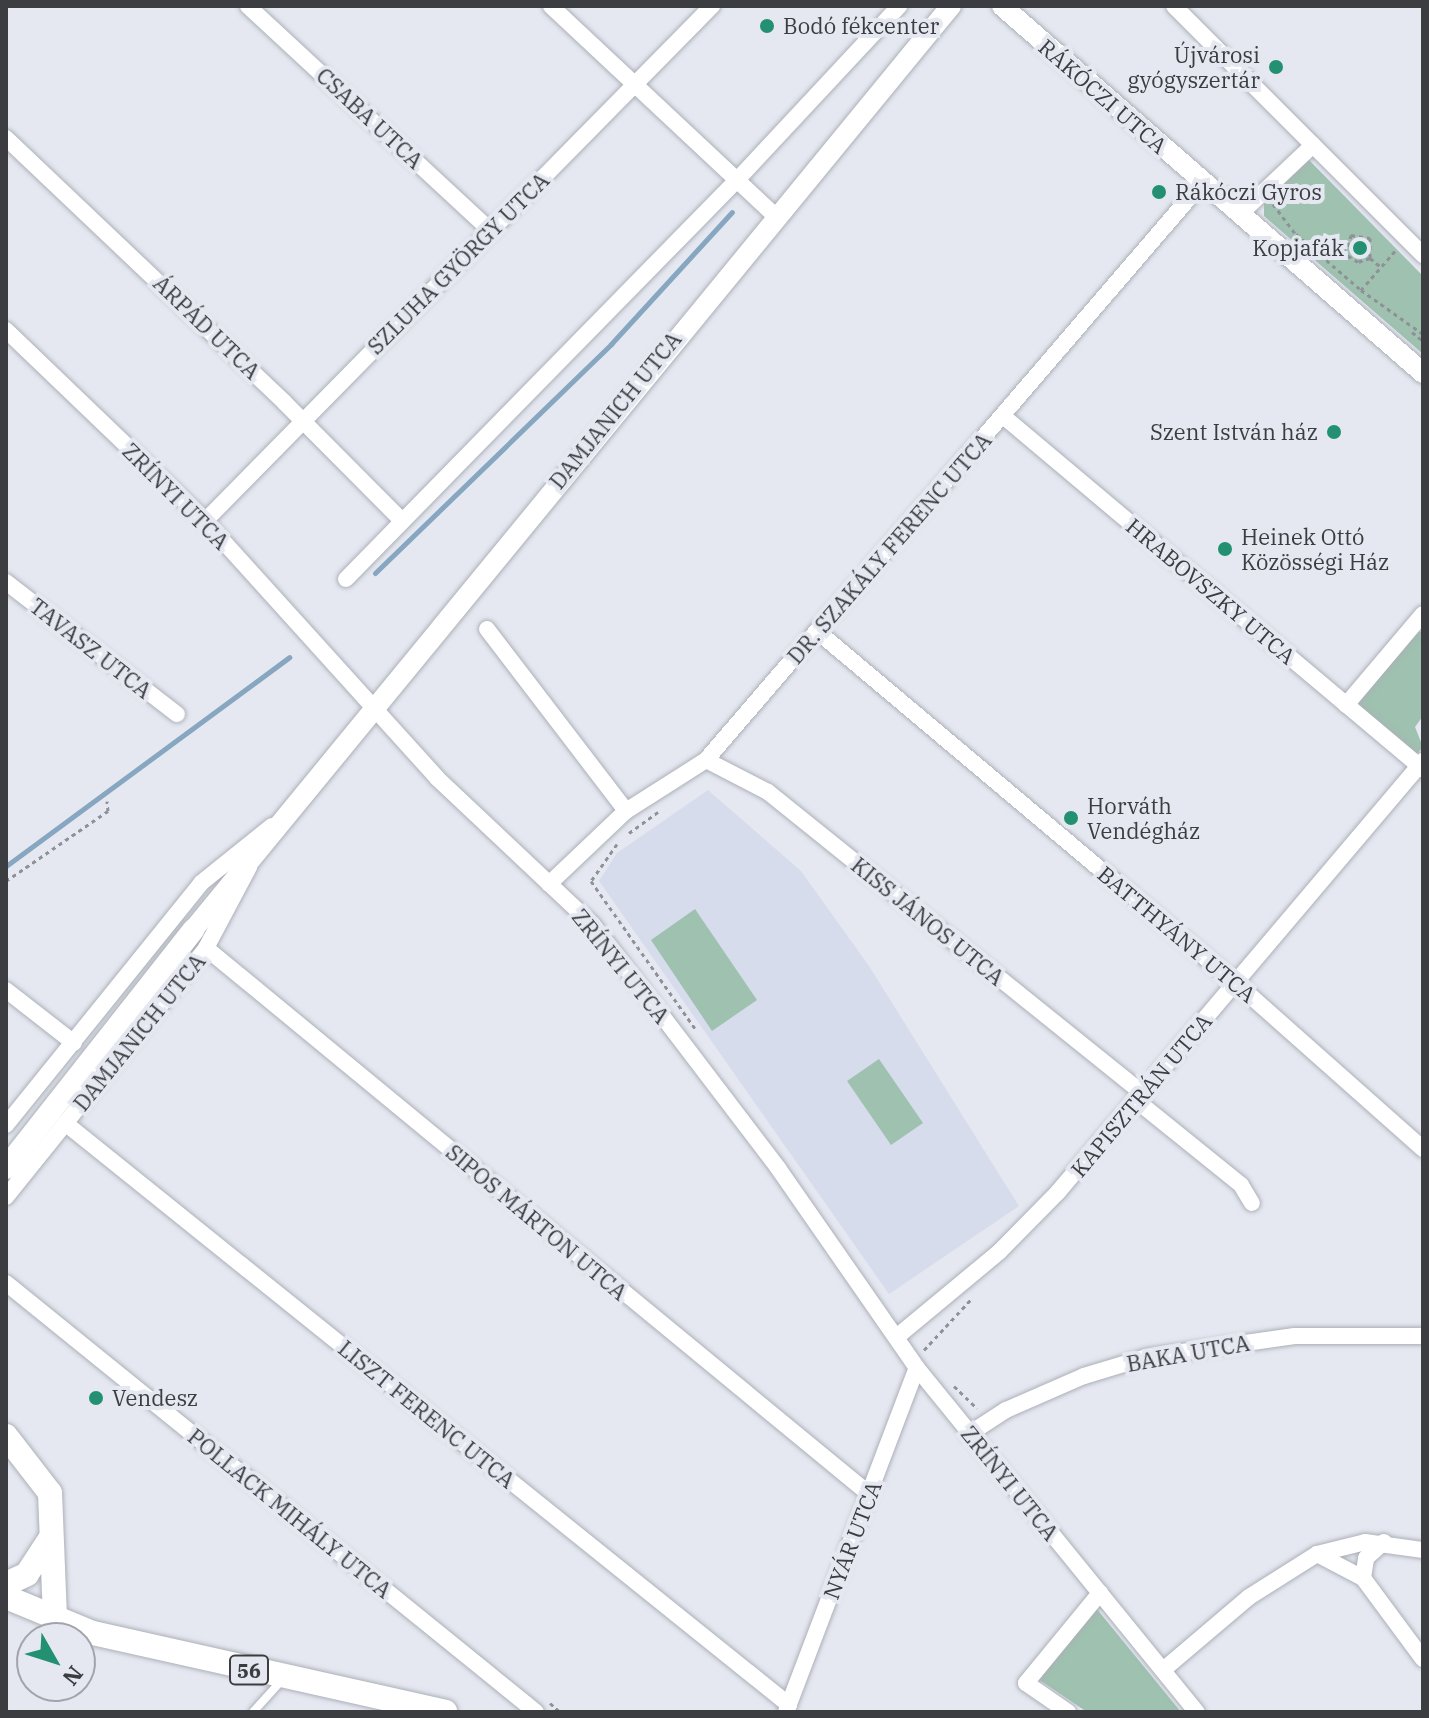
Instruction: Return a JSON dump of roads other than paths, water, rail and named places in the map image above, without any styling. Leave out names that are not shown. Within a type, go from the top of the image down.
[{"type":"main road","name":"DAMJANICH UTCA","points":[[6,1168],[199,939]]},
{"type":"main road","points":[[6,1436],[50,1493],[55,1620]]},
{"type":"main road","points":[[6,1584],[27,1574],[51,1537]]},
{"type":"main road","name":"56","points":[[6,1597],[55,1620],[285,1677],[445,1712]]},
{"type":"street","name":"CSABA UTCA","points":[[248,6],[491,231]]},
{"type":"street","points":[[551,6],[774,215]]},
{"type":"street","name":"SZLUHA GYÖRGY UTCA","points":[[205,521],[712,6]]},
{"type":"street","points":[[346,579],[737,180],[899,6]]},
{"type":"street","name":"DAMJANICH UTCA","points":[[6,1197],[65,1123],[283,818],[774,215],[951,6]]},
{"type":"street","name":"RÁKÓCZI UTCA","points":[[1002,6],[1423,373]]},
{"type":"street","points":[[1174,6],[1423,255]]},
{"type":"street","name":"ÁRPÁD UTCA","points":[[6,138],[402,521]]},
{"type":"street","points":[[1239,215],[1313,145]]},
{"type":"street","name":"DR. SZAKÁLY FERENC UTCA","points":[[549,884],[626,811],[706,760],[1202,183]]},
{"type":"street","name":"ZRÍNYI UTCA","points":[[6,330],[205,521],[370,710],[593,925],[899,1335],[924,1364],[969,1434],[1197,1712]]},
{"type":"street","name":"HRABOVSZKY UTCA","points":[[1003,416],[1346,705],[1422,765]]},
{"type":"street","name":"TAVASZ UTCA","points":[[6,582],[177,714]]},
{"type":"street","points":[[1346,705],[1423,614]]},
{"type":"street","points":[[487,629],[626,811]]},
{"type":"street","name":"BATTHYÁNY UTCA","points":[[817,631],[1236,983],[1423,1149]]},
{"type":"street","name":"KISS JÁNOS UTCA","points":[[706,760],[768,792],[1140,1097],[1241,1185],[1252,1203]]},
{"type":"street","name":"KAPISZTRÁN UTCA","points":[[899,1335],[1000,1251],[1140,1097],[1422,765]]},
{"type":"street","name":"DAMJANICH UTCA","points":[[6,1125],[201,883],[283,818]]},
{"type":"street","name":"SIPOS MÁRTON UTCA","points":[[199,939],[869,1494]]},
{"type":"street","points":[[6,990],[74,1043]]},
{"type":"street","name":"LISZT FERENC UTCA","points":[[65,1123],[788,1708]]},
{"type":"street","name":"POLLACK MIHÁLY UTCA","points":[[6,1283],[536,1712]]},
{"type":"street","name":"BAKA UTCA","points":[[969,1434],[1006,1410],[1071,1381],[1147,1357],[1295,1336],[1423,1336]]},
{"type":"street","name":"NYÁR UTCA","points":[[788,1708],[869,1494],[924,1364]]},
{"type":"street","points":[[1163,1670],[1249,1597],[1317,1554],[1384,1542],[1423,1550]]},
{"type":"street","points":[[1363,1578],[1366,1558],[1384,1542]]},
{"type":"street","points":[[1317,1554],[1363,1578],[1423,1659]]},
{"type":"street","points":[[1068,1712],[1026,1683],[1100,1593]]},
{"type":"lane","points":[[253,1712],[285,1677]]},
{"type":"waterway","points":[[375,573],[611,344],[732,212]]},
{"type":"waterway","points":[[6,866],[289,657]]},
{"type":"place","name":"Bodó fékcenter","points":[[767,26]]},
{"type":"place","name":"Újvárosi gyógyszertár","points":[[1276,67]]},
{"type":"place","name":"Rákóczi Gyros","points":[[1159,192]]},
{"type":"place","name":"Kopjafák","points":[[1360,248]]},
{"type":"place","name":"Szent István ház","points":[[1334,432]]},
{"type":"place","name":"Heinek Ottó Közösségi Ház","points":[[1225,549]]},
{"type":"place","name":"Horváth Vendégház","points":[[1071,818]]},
{"type":"place","name":"Vendesz","points":[[96,1398]]}]
